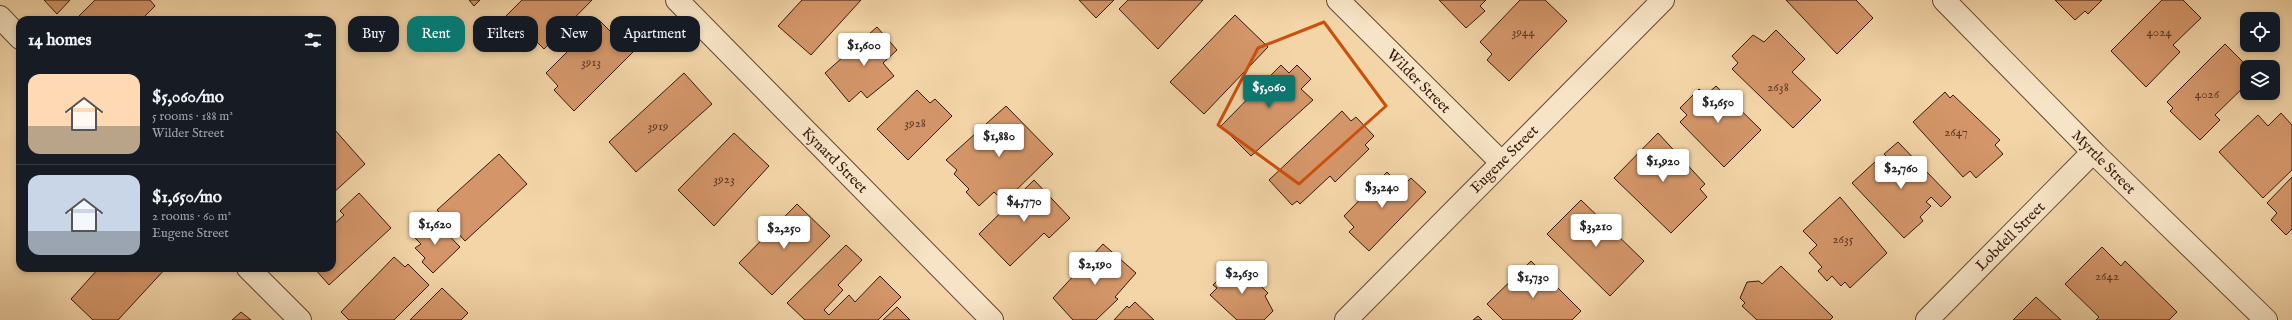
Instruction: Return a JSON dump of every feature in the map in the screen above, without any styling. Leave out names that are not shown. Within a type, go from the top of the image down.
[{"type":"street","name":"Kynard Street","points":[[677,0],[992,320]]},
{"type":"street","name":"Wilder Street","points":[[1338,0],[1501,162]]},
{"type":"street","name":"Eugene Street","points":[[1346,320],[1501,162],[1664,0]]},
{"type":"street","name":"Myrtle Street","points":[[1944,0],[2093,152],[2266,320]]},
{"type":"street","points":[[0,17],[16,34]]},
{"type":"street","name":"Lobdell Street","points":[[1927,320],[2093,152]]},
{"type":"street","points":[[252,272],[300,320]]},
{"type":"highlighted area","points":[[1324,22],[1386,106],[1299,184],[1218,125],[1258,48]]},
{"type":"building","points":[[44,0],[70,0],[57,14]]},
{"type":"building","points":[[95,0],[150,0],[155,6],[145,16],[79,16]]},
{"type":"building","points":[[469,0],[480,0],[474,6]]},
{"type":"building","points":[[522,0],[592,0],[576,16],[546,16],[546,47],[544,49],[538,43],[538,16],[506,16]]},
{"type":"building","points":[[802,0],[861,0],[811,55],[778,26]]},
{"type":"building","points":[[1079,0],[1114,0],[1096,18]]},
{"type":"building","points":[[1128,0],[1203,0],[1158,49],[1119,9]]},
{"type":"building","points":[[1439,0],[1486,0],[1480,6],[1485,11],[1466,28]]},
{"type":"building","points":[[1520,0],[1545,0],[1567,21],[1509,81],[1487,60],[1492,54],[1480,42]]},
{"type":"building","points":[[1786,0],[1856,0],[1873,18],[1837,54]]},
{"type":"building","points":[[2055,0],[2102,0],[2088,14],[2085,11],[2075,20]]},
{"type":"building","points":[[2162,0],[2183,0],[2201,18],[2173,45],[2180,52],[2146,87],[2111,51]]},
{"type":"building","points":[[1235,15],[1268,47],[1204,114],[1170,82]]},
{"type":"building","points":[[602,23],[610,31],[610,52],[633,52],[574,111],[554,90],[558,86],[546,73],[567,52],[602,52]]},
{"type":"building","points":[[877,27],[897,50],[883,63],[894,76],[867,98],[861,91],[849,102],[825,73]]},
{"type":"building","points":[[1776,30],[1805,59],[1792,72],[1821,100],[1793,128],[1732,69],[1738,63],[1732,56],[1753,35],[1764,42]]},
{"type":"building","points":[[2225,44],[2241,60],[2240,91],[2215,115],[2220,120],[2200,140],[2170,111],[2173,108],[2167,102]]},
{"type":"building","points":[[1281,65],[1289,73],[1297,65],[1311,79],[1301,89],[1313,100],[1251,156],[1221,126]]},
{"type":"building","points":[[684,73],[712,104],[636,172],[609,142]]},
{"type":"building","points":[[1716,86],[1761,130],[1724,167],[1680,122],[1687,115],[1680,108],[1699,89],[1706,95]]},
{"type":"building","points":[[917,90],[930,103],[935,99],[952,116],[908,160],[877,129]]},
{"type":"building","points":[[1945,92],[1950,98],[1953,95],[2000,140],[1995,145],[2003,154],[1976,178],[1970,171],[1963,177],[1913,122]]},
{"type":"building","points":[[1006,106],[1053,154],[1004,202],[994,192],[979,206],[966,192],[969,189],[954,174],[957,170],[946,160]]},
{"type":"building","points":[[1342,111],[1351,121],[1356,117],[1374,136],[1365,145],[1369,149],[1335,182],[1330,176],[1300,204],[1297,201],[1292,205],[1269,180]]},
{"type":"building","points":[[2281,113],[2292,125],[2292,170],[2263,198],[2219,152],[2258,115],[2268,126]]},
{"type":"building","points":[[336,131],[365,164],[336,190]]},
{"type":"building","points":[[734,133],[769,166],[714,226],[678,190]]},
{"type":"building","points":[[1658,133],[1705,184],[1700,189],[1707,197],[1671,233],[1614,178]]},
{"type":"building","points":[[1898,142],[1951,197],[1941,207],[1931,197],[1926,202],[1931,206],[1920,217],[1923,221],[1904,238],[1852,183],[1876,161],[1882,168],[1890,160],[1884,154]]},
{"type":"building","points":[[499,154],[527,184],[465,241],[437,210]]},
{"type":"building","points":[[1387,172],[1402,187],[1411,178],[1426,192],[1369,251],[1349,232],[1354,227],[1344,216]]},
{"type":"building","points":[[2292,177],[2292,229],[2286,235],[2271,220],[2277,213],[2267,203]]},
{"type":"building","points":[[1034,180],[1070,218],[1049,238],[1044,233],[1010,266],[979,234]]},
{"type":"building","points":[[359,193],[391,228],[329,285],[318,272],[336,272],[336,222],[344,215],[340,211]]},
{"type":"building","points":[[1840,197],[1887,253],[1850,288],[1845,282],[1841,286],[1832,276],[1827,281],[1818,271],[1822,267],[1809,253],[1817,245],[1803,231]]},
{"type":"building","points":[[1581,200],[1644,261],[1610,296],[1547,234]]},
{"type":"building","points":[[797,204],[830,236],[772,295],[739,263]]},
{"type":"building","points":[[433,219],[460,247],[433,273],[422,262],[425,258],[415,248],[421,244],[414,237]]},
{"type":"building","points":[[1103,244],[1136,273],[1115,297],[1118,299],[1096,320],[1073,320],[1053,298]]},
{"type":"building","points":[[846,245],[862,260],[838,285],[843,290],[824,310],[829,315],[849,295],[855,302],[880,276],[901,297],[878,320],[805,320],[787,303]]},
{"type":"building","points":[[2102,247],[2121,266],[2125,261],[2177,312],[2169,320],[2096,320],[2099,317],[2065,284]]},
{"type":"building","points":[[394,257],[405,267],[408,264],[429,285],[394,320],[349,320],[341,312]]},
{"type":"building","points":[[1531,261],[1581,311],[1572,320],[1503,320],[1487,304]]},
{"type":"building","points":[[1236,262],[1268,293],[1265,296],[1273,311],[1264,320],[1237,320],[1210,295],[1217,288],[1213,285]]},
{"type":"building","points":[[1781,266],[1833,317],[1830,320],[1757,320],[1742,306],[1745,303],[1740,298],[1747,282],[1759,281],[1762,284]]},
{"type":"building","points":[[95,272],[162,272],[118,320],[93,320],[71,299]]},
{"type":"building","points":[[442,288],[468,313],[461,320],[410,320]]},
{"type":"building","points":[[2036,297],[2061,320],[2013,320]]},
{"type":"building","points":[[1135,302],[1154,320],[1114,320],[1127,306],[1129,308]]},
{"type":"building","points":[[897,307],[910,320],[883,320]]},
{"type":"building","points":[[241,312],[251,320],[232,320]]},
{"type":"building","points":[[1478,316],[1482,320],[1473,320]]}]
